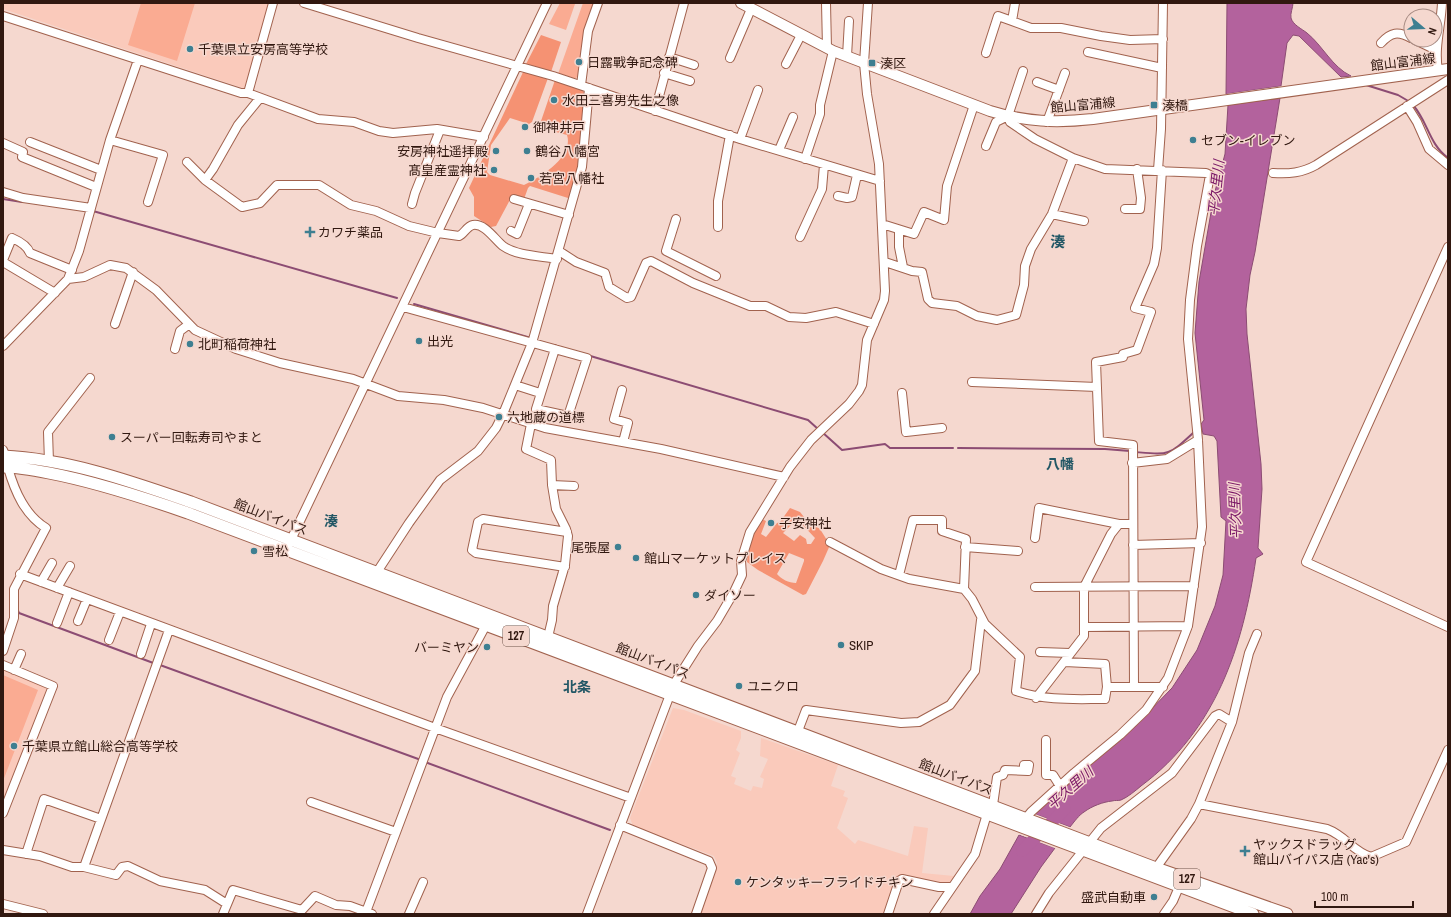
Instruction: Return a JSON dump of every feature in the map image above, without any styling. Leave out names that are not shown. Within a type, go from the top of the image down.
[{"type":"highway","name":"館山バイパス","points":[[5,459],[49,462],[94,471],[145,486],[486,625],[670,695],[990,810],[1085,846],[1180,887],[1251,914]]},
{"type":"highway","name":"館山バイパス","points":[[5,459],[138,496],[377,572],[798,731],[990,810]]},
{"type":"highway","name":"館山バイパス","points":[[1085,846],[1156,868],[1287,914]]},
{"type":"main road","name":"館山富浦線","points":[[741,3],[830,50],[974,105],[1008,116],[1047,122],[1071,121],[1443,70]]},
{"type":"street","points":[[248,93],[273,3]]},
{"type":"street","points":[[304,3],[321,6],[518,66],[805,159],[880,181]]},
{"type":"street","points":[[289,545],[547,3]]},
{"type":"street","points":[[377,572],[409,523],[440,480],[478,451],[496,428],[533,340],[582,167],[588,31],[598,3]]},
{"type":"street","points":[[655,111],[684,3]]},
{"type":"street","points":[[805,159],[820,114],[820,105],[830,50],[826,3]]},
{"type":"street","points":[[587,914],[674,684],[698,646],[718,621],[734,592],[742,575],[741,561],[750,532],[784,477],[804,449],[850,404],[862,385],[865,347],[884,300],[884,262],[880,181],[864,63],[868,3]]},
{"type":"street","points":[[1012,21],[1015,3]]},
{"type":"street","points":[[1134,687],[1133,445],[1099,441],[1096,362],[1123,357],[1123,354],[1137,350],[1151,312],[1135,308],[1154,264],[1157,248],[1163,3]]},
{"type":"street","points":[[1442,3],[1441,22],[1436,50],[1443,70]]},
{"type":"street","points":[[730,58],[751,8]]},
{"type":"street","points":[[3,16],[241,93],[248,93],[318,119],[354,122],[379,131],[393,133],[440,130],[484,137]]},
{"type":"street","points":[[986,53],[998,16],[1031,28],[1061,28],[1130,40],[1163,39]]},
{"type":"street","points":[[847,56],[849,21]]},
{"type":"street","points":[[1381,43],[1392,33],[1403,34]]},
{"type":"street","points":[[786,64],[801,35]]},
{"type":"street","points":[[1432,48],[1436,50]]},
{"type":"street","points":[[1088,52],[1162,68]]},
{"type":"street","points":[[669,57],[694,65]]},
{"type":"street","points":[[3,346],[68,279],[72,270],[110,140],[138,60]]},
{"type":"street","points":[[1023,71],[1008,116],[1010,122],[1035,139],[1073,158],[1104,169],[1160,170],[1206,173],[1210,175],[1196,260],[1188,339],[1201,491],[1201,543],[1188,626],[1178,656],[1163,687],[1146,710],[1120,735],[1060,786],[1024,823]]},
{"type":"street","points":[[664,73],[690,81]]},
{"type":"street","points":[[1047,122],[1065,73]]},
{"type":"street","points":[[1272,173],[1292,174],[1304,171],[1316,165],[1448,80]]},
{"type":"street","points":[[1037,82],[1059,90]]},
{"type":"street","points":[[740,138],[758,90]]},
{"type":"street","points":[[205,180],[213,169],[238,125],[260,98]]},
{"type":"street","points":[[882,224],[914,234],[924,212],[944,220],[947,186],[974,105]]},
{"type":"street","points":[[1408,105],[1429,149],[1448,165]]},
{"type":"street","points":[[986,146],[996,122],[1008,116]]},
{"type":"street","points":[[779,150],[793,117]]},
{"type":"street","points":[[412,204],[440,130]]},
{"type":"street","points":[[718,227],[718,201],[730,135]]},
{"type":"street","points":[[110,140],[163,155],[148,202]]},
{"type":"street","points":[[30,142],[101,170]]},
{"type":"street","points":[[3,143],[23,152],[22,158],[96,187]]},
{"type":"street","points":[[884,262],[904,267],[912,271],[922,272],[928,299],[932,303],[957,306],[977,316],[988,319],[997,320],[1016,315],[1031,249],[1052,214],[1073,158]]},
{"type":"street","points":[[187,162],[205,180],[242,207],[260,203],[277,185],[319,185],[351,205],[376,211],[409,226],[459,236],[471,225],[474,225],[483,229],[512,251],[558,255],[605,273],[610,288],[627,298],[631,297],[646,263],[651,261],[693,282],[750,306],[766,306],[789,317],[806,318],[836,312],[874,324]]},
{"type":"street","points":[[800,237],[822,189],[824,165]]},
{"type":"street","points":[[1125,209],[1140,208],[1141,198],[1137,169]]},
{"type":"street","points":[[838,196],[847,198],[852,197],[858,175]]},
{"type":"street","points":[[3,192],[24,198],[90,210]]},
{"type":"street","points":[[514,199],[569,215]]},
{"type":"street","points":[[511,231],[517,234],[530,204]]},
{"type":"street","points":[[1052,214],[1084,221]]},
{"type":"street","points":[[676,219],[666,251],[716,276]]},
{"type":"street","points":[[899,230],[899,247],[904,267]]},
{"type":"street","points":[[55,293],[3,261],[12,238],[29,249],[30,253],[72,270]]},
{"type":"street","points":[[1448,247],[1360,446],[1306,562],[1448,627]]},
{"type":"street","points":[[68,279],[84,276],[110,265],[126,268],[156,290],[188,325],[201,334],[236,349],[280,363],[352,379],[398,396],[444,400],[503,414],[531,424],[623,442],[784,477]]},
{"type":"street","points":[[115,324],[133,272]]},
{"type":"street","points":[[403,306],[533,340],[555,349],[586,358],[568,416],[536,409],[555,349]]},
{"type":"street","points":[[175,349],[178,334],[188,325]]},
{"type":"street","points":[[49,462],[48,432],[90,378]]},
{"type":"street","points":[[972,382],[1097,387]]},
{"type":"street","points":[[515,385],[540,393]]},
{"type":"street","points":[[622,390],[614,419],[628,423],[623,442]]},
{"type":"street","points":[[902,393],[906,432],[942,428]]},
{"type":"street","points":[[531,424],[526,449],[551,460],[552,485],[556,508],[567,532],[565,567],[553,606],[552,620],[548,637]]},
{"type":"street","points":[[1132,463],[1167,459],[1197,438]]},
{"type":"street","points":[[3,650],[14,618],[13,592],[20,574],[46,528],[31,517],[16,489],[5,459]]},
{"type":"street","points":[[552,485],[574,486]]},
{"type":"street","points":[[1035,538],[1039,508],[1119,524],[1133,524]]},
{"type":"street","points":[[565,567],[476,553],[472,550],[478,522],[483,519],[567,532]]},
{"type":"street","points":[[899,575],[913,520],[942,520],[942,531],[966,539],[964,589],[972,599],[981,620],[1020,656],[1016,691],[1036,698],[1105,699],[1107,687],[1105,664],[1065,662]]},
{"type":"street","points":[[1036,698],[1084,636],[1084,587],[1112,534],[1119,524]]},
{"type":"street","points":[[830,542],[881,568],[909,579],[964,589]]},
{"type":"street","points":[[1133,545],[1201,543]]},
{"type":"street","points":[[965,547],[1018,551]]},
{"type":"street","points":[[41,582],[52,563]]},
{"type":"street","points":[[57,588],[70,566]]},
{"type":"street","points":[[20,574],[435,728],[631,798]]},
{"type":"street","points":[[1035,587],[1194,586]]},
{"type":"street","points":[[57,623],[69,592]]},
{"type":"street","points":[[78,621],[87,599]]},
{"type":"street","points":[[109,640],[120,612]]},
{"type":"street","points":[[798,731],[806,710],[901,723],[919,722],[950,705],[975,671],[981,620]]},
{"type":"street","points":[[141,654],[152,624]]},
{"type":"street","points":[[223,914],[233,890],[302,910],[315,896],[336,905],[350,906],[369,913],[396,832],[447,697],[486,625]]},
{"type":"street","points":[[1084,627],[1188,626]]},
{"type":"street","points":[[84,867],[169,630]]},
{"type":"street","points":[[1156,868],[1199,804],[1232,722],[1249,653],[1257,634]]},
{"type":"street","points":[[1040,652],[1070,653]]},
{"type":"street","points":[[14,670],[21,654]]},
{"type":"street","points":[[3,666],[54,686],[3,813]]},
{"type":"street","points":[[1107,687],[1163,687]]},
{"type":"street","points":[[1036,914],[1049,893],[1085,846],[1108,822],[1172,773],[1215,716],[1219,714],[1232,722]]},
{"type":"street","points":[[1046,740],[1046,775],[1053,775],[1060,786]]},
{"type":"street","points":[[1199,804],[1327,829],[1339,834],[1358,852],[1371,857],[1406,842],[1448,750]]},
{"type":"street","points":[[934,914],[975,854],[990,810],[997,778],[1003,775],[1005,770],[1024,771]]},
{"type":"street","points":[[26,854],[44,799],[101,819]]},
{"type":"street","points":[[311,802],[396,832]]},
{"type":"street","points":[[620,825],[709,861],[712,868],[696,914]]},
{"type":"street","points":[[3,850],[40,856],[72,867],[84,867],[116,875],[122,867],[128,866],[160,881],[204,890],[227,904]]},
{"type":"street","points":[[888,914],[899,881],[902,879],[938,887],[951,887]]},
{"type":"street","points":[[408,914],[423,882]]},
{"type":"street","points":[[1164,914],[1180,887]]},
{"type":"street","points":[[3,904],[43,914]]},
{"type":"shaded area","name":"千葉県立安房高等学校","points":[[3,3],[269,3],[246,89],[3,9]]},
{"type":"shaded area","points":[[141,3],[195,3],[177,61],[128,45]]},
{"type":"shaded area","points":[[560,3],[575,4],[566,30],[549,24]]},
{"type":"shaded area","points":[[583,3],[594,3],[579,76],[574,79],[558,74]]},
{"type":"shaded area","points":[[541,35],[561,42],[551,72],[526,64]]},
{"type":"shaded area","points":[[524,70],[548,78],[532,122],[529,124],[510,118],[491,145],[487,172],[490,175],[524,185],[539,177],[561,158],[566,151],[568,143],[567,135],[541,128],[540,124],[555,80],[582,88],[586,99],[580,167],[571,197],[568,198],[530,186],[524,199],[511,198],[496,226],[491,227],[474,216],[474,197],[469,188]]},
{"type":"shaded area","points":[[790,508],[800,512],[808,522],[820,529],[830,545],[806,594],[803,595],[758,570],[747,562],[748,550],[756,529],[762,519],[766,521],[761,534],[766,537],[777,523],[780,522]],"holes":[[[799,521],[815,538],[811,544],[807,544],[806,539],[800,535],[794,541],[783,533],[791,525],[794,525]],[[789,553],[804,559],[796,583],[785,580],[777,574]]]},
{"type":"shaded area","name":"千葉県立館山総合高等学校","points":[[3,669],[41,685],[48,690],[3,802]]},
{"type":"shaded area","name":"千葉県立館山総合高等学校","points":[[3,675],[38,690],[3,781]]},
{"type":"shaded area","points":[[673,708],[684,710],[741,731],[741,738],[736,750],[740,753],[731,776],[736,778],[734,784],[751,791],[753,786],[762,788],[764,779],[760,777],[768,759],[760,756],[761,738],[838,765],[831,786],[845,791],[843,796],[848,798],[837,828],[855,844],[858,840],[908,856],[914,826],[928,828],[922,873],[954,876],[947,890],[903,881],[892,914],[700,914],[717,863],[714,856],[633,826],[630,818]]},
{"type":"water","points":[[1227,3],[1293,3],[1291,16],[1294,23],[1313,38],[1338,67],[1351,76],[1341,77],[1299,36],[1293,35],[1287,43],[1281,86],[1226,94]]},
{"type":"water","points":[[1280,98],[1250,275],[1246,309],[1247,334],[1261,464],[1262,489],[1258,548],[1263,554],[1256,558],[1243,623],[1234,654],[1222,684],[1207,713],[1189,739],[1167,764],[1131,794],[1121,800],[1105,802],[1090,808],[1080,815],[1070,827],[1035,814],[1079,772],[1134,727],[1172,688],[1197,650],[1215,606],[1223,575],[1226,521],[1221,517],[1217,441],[1214,436],[1203,434],[1201,424],[1204,420],[1195,333],[1199,282],[1214,195],[1225,154],[1228,105]]},
{"type":"water","points":[[1019,835],[1055,848],[1011,914],[970,914],[980,896],[1000,869]]},
{"type":"pier","points":[[1283,86],[1282,88],[1224,95],[1226,94]]},
{"type":"pier","points":[[1034,813],[1072,828],[1069,829],[1034,816]]},
{"type":"pier","points":[[1020,833],[1056,846],[1057,849],[1018,834]]},
{"type":"waterway","points":[[1366,85],[1398,95],[1410,102]]},
{"type":"waterway","points":[[1413,105],[1422,118],[1433,140],[1448,158]]},
{"type":"waterway","points":[[3,199],[22,202]]},
{"type":"waterway","points":[[93,211],[397,298]]},
{"type":"waterway","points":[[414,304],[531,338]]},
{"type":"waterway","points":[[587,355],[808,420],[818,429]]},
{"type":"waterway","points":[[822,432],[842,450],[885,444],[890,448],[953,448]]},
{"type":"waterway","points":[[1135,452],[1155,454],[1168,452],[1179,446],[1194,432]]},
{"type":"waterway","points":[[958,448],[1105,449],[1130,451]]},
{"type":"waterway","points":[[17,608],[19,613],[156,664]]},
{"type":"waterway","points":[[160,665],[421,760]]},
{"type":"waterway","points":[[425,762],[610,830]]},
{"type":"waterway","name":"平久里川","points":[[1022,851],[1065,809]]},
{"type":"place","name":"千葉県立安房高等学校","points":[[190,49]]},
{"type":"place","name":"日露戰争記念碑","points":[[579,62]]},
{"type":"place","name":"湊区","points":[[872,63]]},
{"type":"place","name":"水田三喜男先生之像","points":[[554,100]]},
{"type":"place","name":"湊橋","points":[[1154,105]]},
{"type":"place","name":"御神井戸","points":[[525,127]]},
{"type":"place","name":"セブン-イレブン","points":[[1193,140]]},
{"type":"place","name":"安房神社遥拝殿","points":[[496,151]]},
{"type":"place","name":"鶴谷八幡宮","points":[[527,151]]},
{"type":"place","name":"髙皇産霊神社","points":[[494,170]]},
{"type":"place","name":"若宮八幡社","points":[[531,178]]},
{"type":"place","name":"カワチ薬品","points":[[310,232]]},
{"type":"place","name":"出光","points":[[419,341]]},
{"type":"place","name":"北町稲荷神社","points":[[190,344]]},
{"type":"place","name":"六地蔵の道標","points":[[499,417]]},
{"type":"place","name":"スーパー回転寿司やまと","points":[[112,437]]},
{"type":"place","name":"子安神社","points":[[771,523]]},
{"type":"place","name":"尾張屋","points":[[618,547]]},
{"type":"place","name":"雪松","points":[[254,551]]},
{"type":"place","name":"館山マーケットプレイス","points":[[636,558]]},
{"type":"place","name":"ダイソー","points":[[696,595]]},
{"type":"place","name":"SKIP","points":[[841,645]]},
{"type":"place","name":"バーミヤン","points":[[487,647]]},
{"type":"place","name":"ユニクロ","points":[[739,686]]},
{"type":"place","name":"千葉県立館山総合高等学校","points":[[14,746]]},
{"type":"place","name":"ヤックスドラッグ 館山バイパス店 (Yac's)","points":[[1245,851]]},
{"type":"place","name":"ケンタッキーフライドチキン","points":[[738,882]]},
{"type":"place","name":"盛武自動車","points":[[1154,897]]},
{"type":"district","name":"湊","points":[[1058,241]]},
{"type":"district","name":"八幡","points":[[1060,464]]},
{"type":"district","name":"湊","points":[[331,521]]},
{"type":"district","name":"北条","points":[[577,687]]}]
